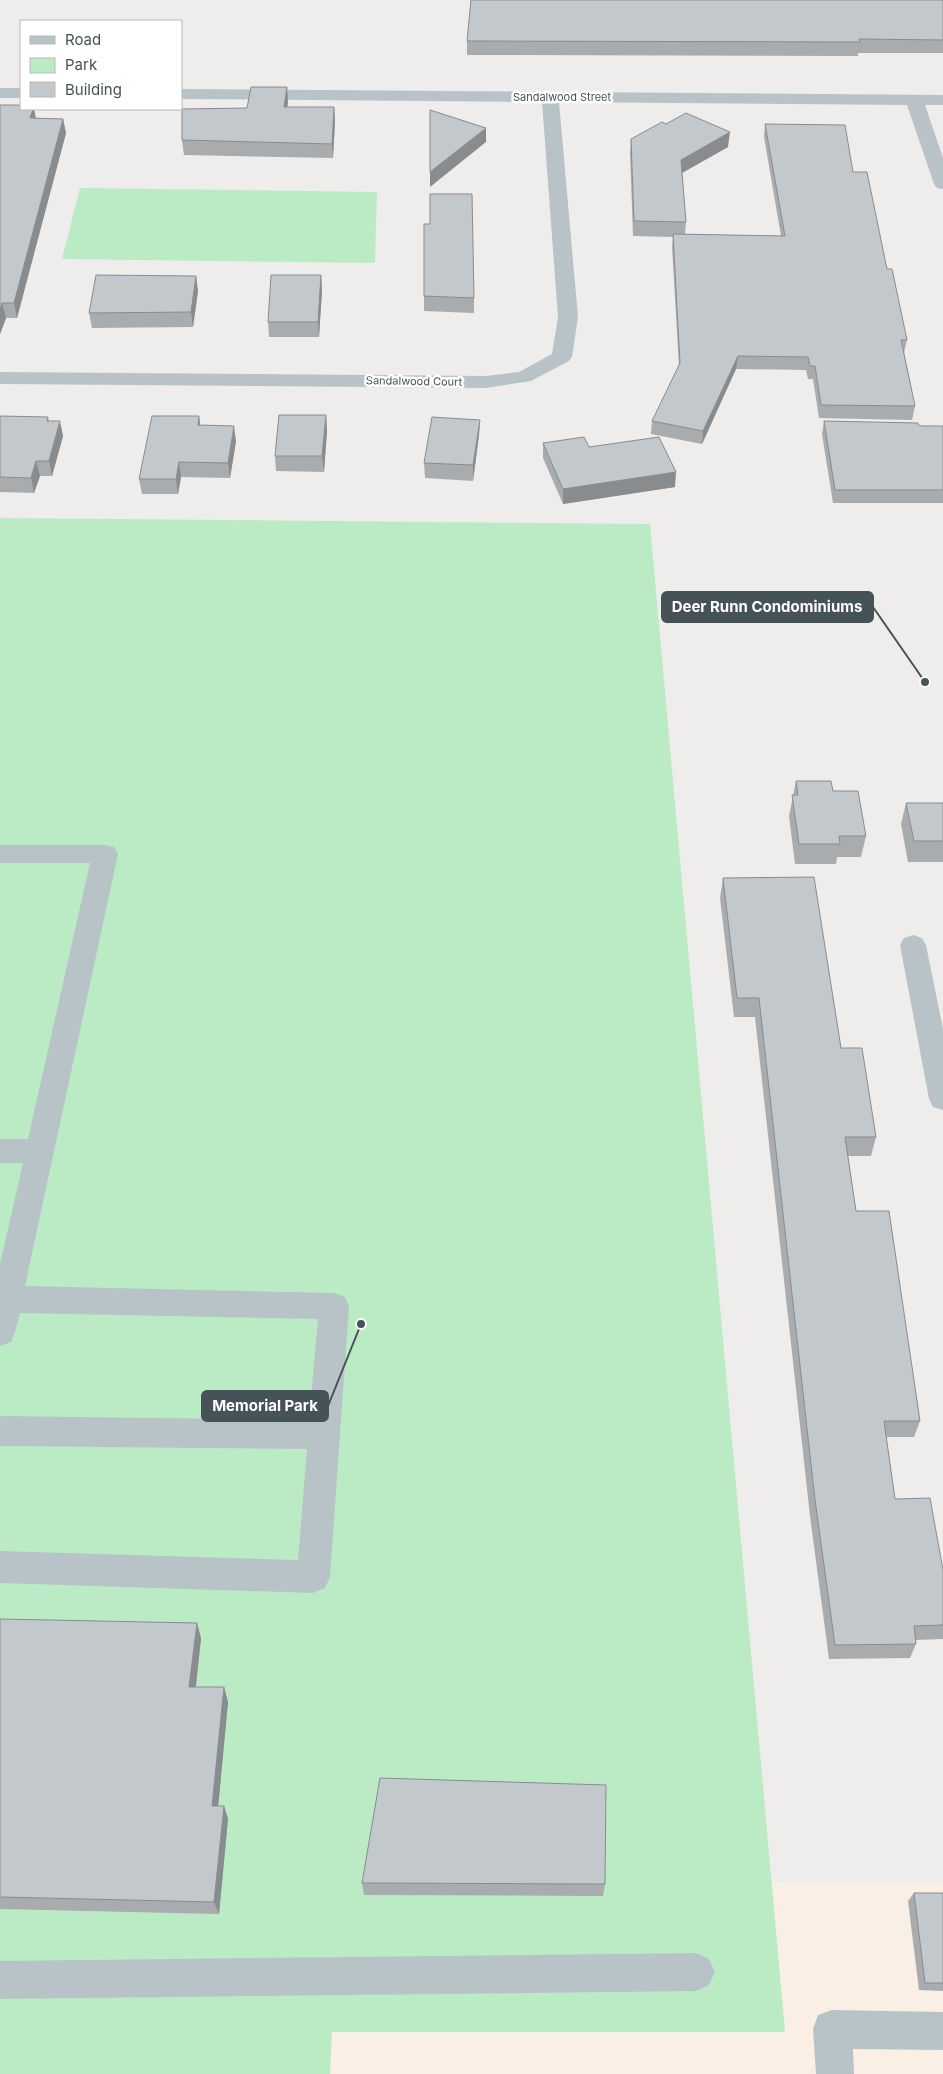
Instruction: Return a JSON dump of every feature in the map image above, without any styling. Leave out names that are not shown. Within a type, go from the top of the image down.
[{"type":"street","points":[[0,93],[20,93]]},
{"type":"street","name":"Sandalwood Street","points":[[182,94],[943,100]]},
{"type":"street","name":"Sandalwood Court","points":[[0,378],[486,382],[524,377],[562,357],[568,317],[550,97]]},
{"type":"street","points":[[914,99],[943,184]]},
{"type":"street","points":[[0,854],[105,854],[0,1332]]},
{"type":"street","points":[[912,945],[943,1099]]},
{"type":"street","points":[[0,1151],[40,1151]]},
{"type":"street","points":[[0,1567],[313,1577],[334,1306],[7,1299]]},
{"type":"street","points":[[0,1431],[324,1434]]},
{"type":"street","points":[[0,1980],[696,1972]]},
{"type":"street","points":[[835,2074],[832,2029],[943,2031]]},
{"type":"shaded area","points":[[772,1882],[943,1884],[943,2074],[330,2074],[331,2032],[785,2032]]},
{"type":"green space","points":[[80,188],[377,192],[375,263],[62,259]]},
{"type":"green space","points":[[0,518],[650,524],[785,2032],[332,2032],[330,2074],[0,2074]]},
{"type":"building","points":[[471,0],[943,0],[943,40],[859,39],[860,42],[467,41]]},
{"type":"building","points":[[251,87],[287,87],[284,107],[334,107],[332,144],[182,140],[182,109],[247,108]]},
{"type":"building","points":[[0,105],[20,105],[20,110],[33,110],[30,118],[63,119],[14,303],[2,303],[0,310]]},
{"type":"building","points":[[430,110],[486,128],[430,172]]},
{"type":"building","points":[[686,113],[730,132],[681,160],[686,222],[634,221],[631,139],[662,122],[666,124]]},
{"type":"building","points":[[765,124],[845,125],[853,172],[867,172],[887,269],[892,269],[907,340],[901,340],[915,406],[821,405],[815,366],[810,366],[808,357],[738,356],[703,431],[652,421],[680,363],[673,234],[785,236]]},
{"type":"building","points":[[430,194],[472,194],[474,298],[424,296],[424,224],[430,224]]},
{"type":"building","points":[[96,275],[196,276],[191,312],[89,313]]},
{"type":"building","points":[[271,275],[321,275],[318,322],[268,322]]},
{"type":"building","points":[[279,415],[326,415],[322,456],[275,456]]},
{"type":"building","points":[[0,416],[48,417],[47,421],[60,421],[49,461],[36,461],[31,478],[0,477]]},
{"type":"building","points":[[152,416],[199,416],[198,425],[234,426],[228,463],[179,462],[176,479],[139,479]]},
{"type":"building","points":[[432,417],[480,420],[473,465],[424,463]]},
{"type":"building","points":[[824,421],[918,423],[918,425],[922,426],[943,426],[943,490],[835,490]]},
{"type":"building","points":[[584,437],[589,447],[659,437],[676,472],[563,489],[543,443]]},
{"type":"building","points":[[796,781],[831,781],[833,791],[858,791],[866,836],[839,836],[840,844],[799,844],[792,795],[798,795]]},
{"type":"building","points":[[906,803],[943,803],[943,841],[914,841]]},
{"type":"building","points":[[814,877],[841,1048],[862,1048],[876,1137],[845,1137],[856,1211],[889,1211],[920,1421],[884,1421],[895,1499],[930,1498],[943,1570],[943,1625],[914,1626],[916,1644],[835,1645],[815,1500],[759,998],[737,998],[723,878]]},
{"type":"building","points":[[0,1619],[197,1623],[189,1687],[224,1687],[212,1806],[224,1806],[214,1902],[0,1897]]},
{"type":"building","points":[[380,1778],[606,1785],[605,1884],[362,1883]]},
{"type":"building","points":[[914,1893],[943,1893],[943,1983],[925,1983]]},
{"type":"place","name":"Deer Runn Condominiums","points":[[925,682]]},
{"type":"place","name":"Memorial Park","points":[[361,1324]]}]
